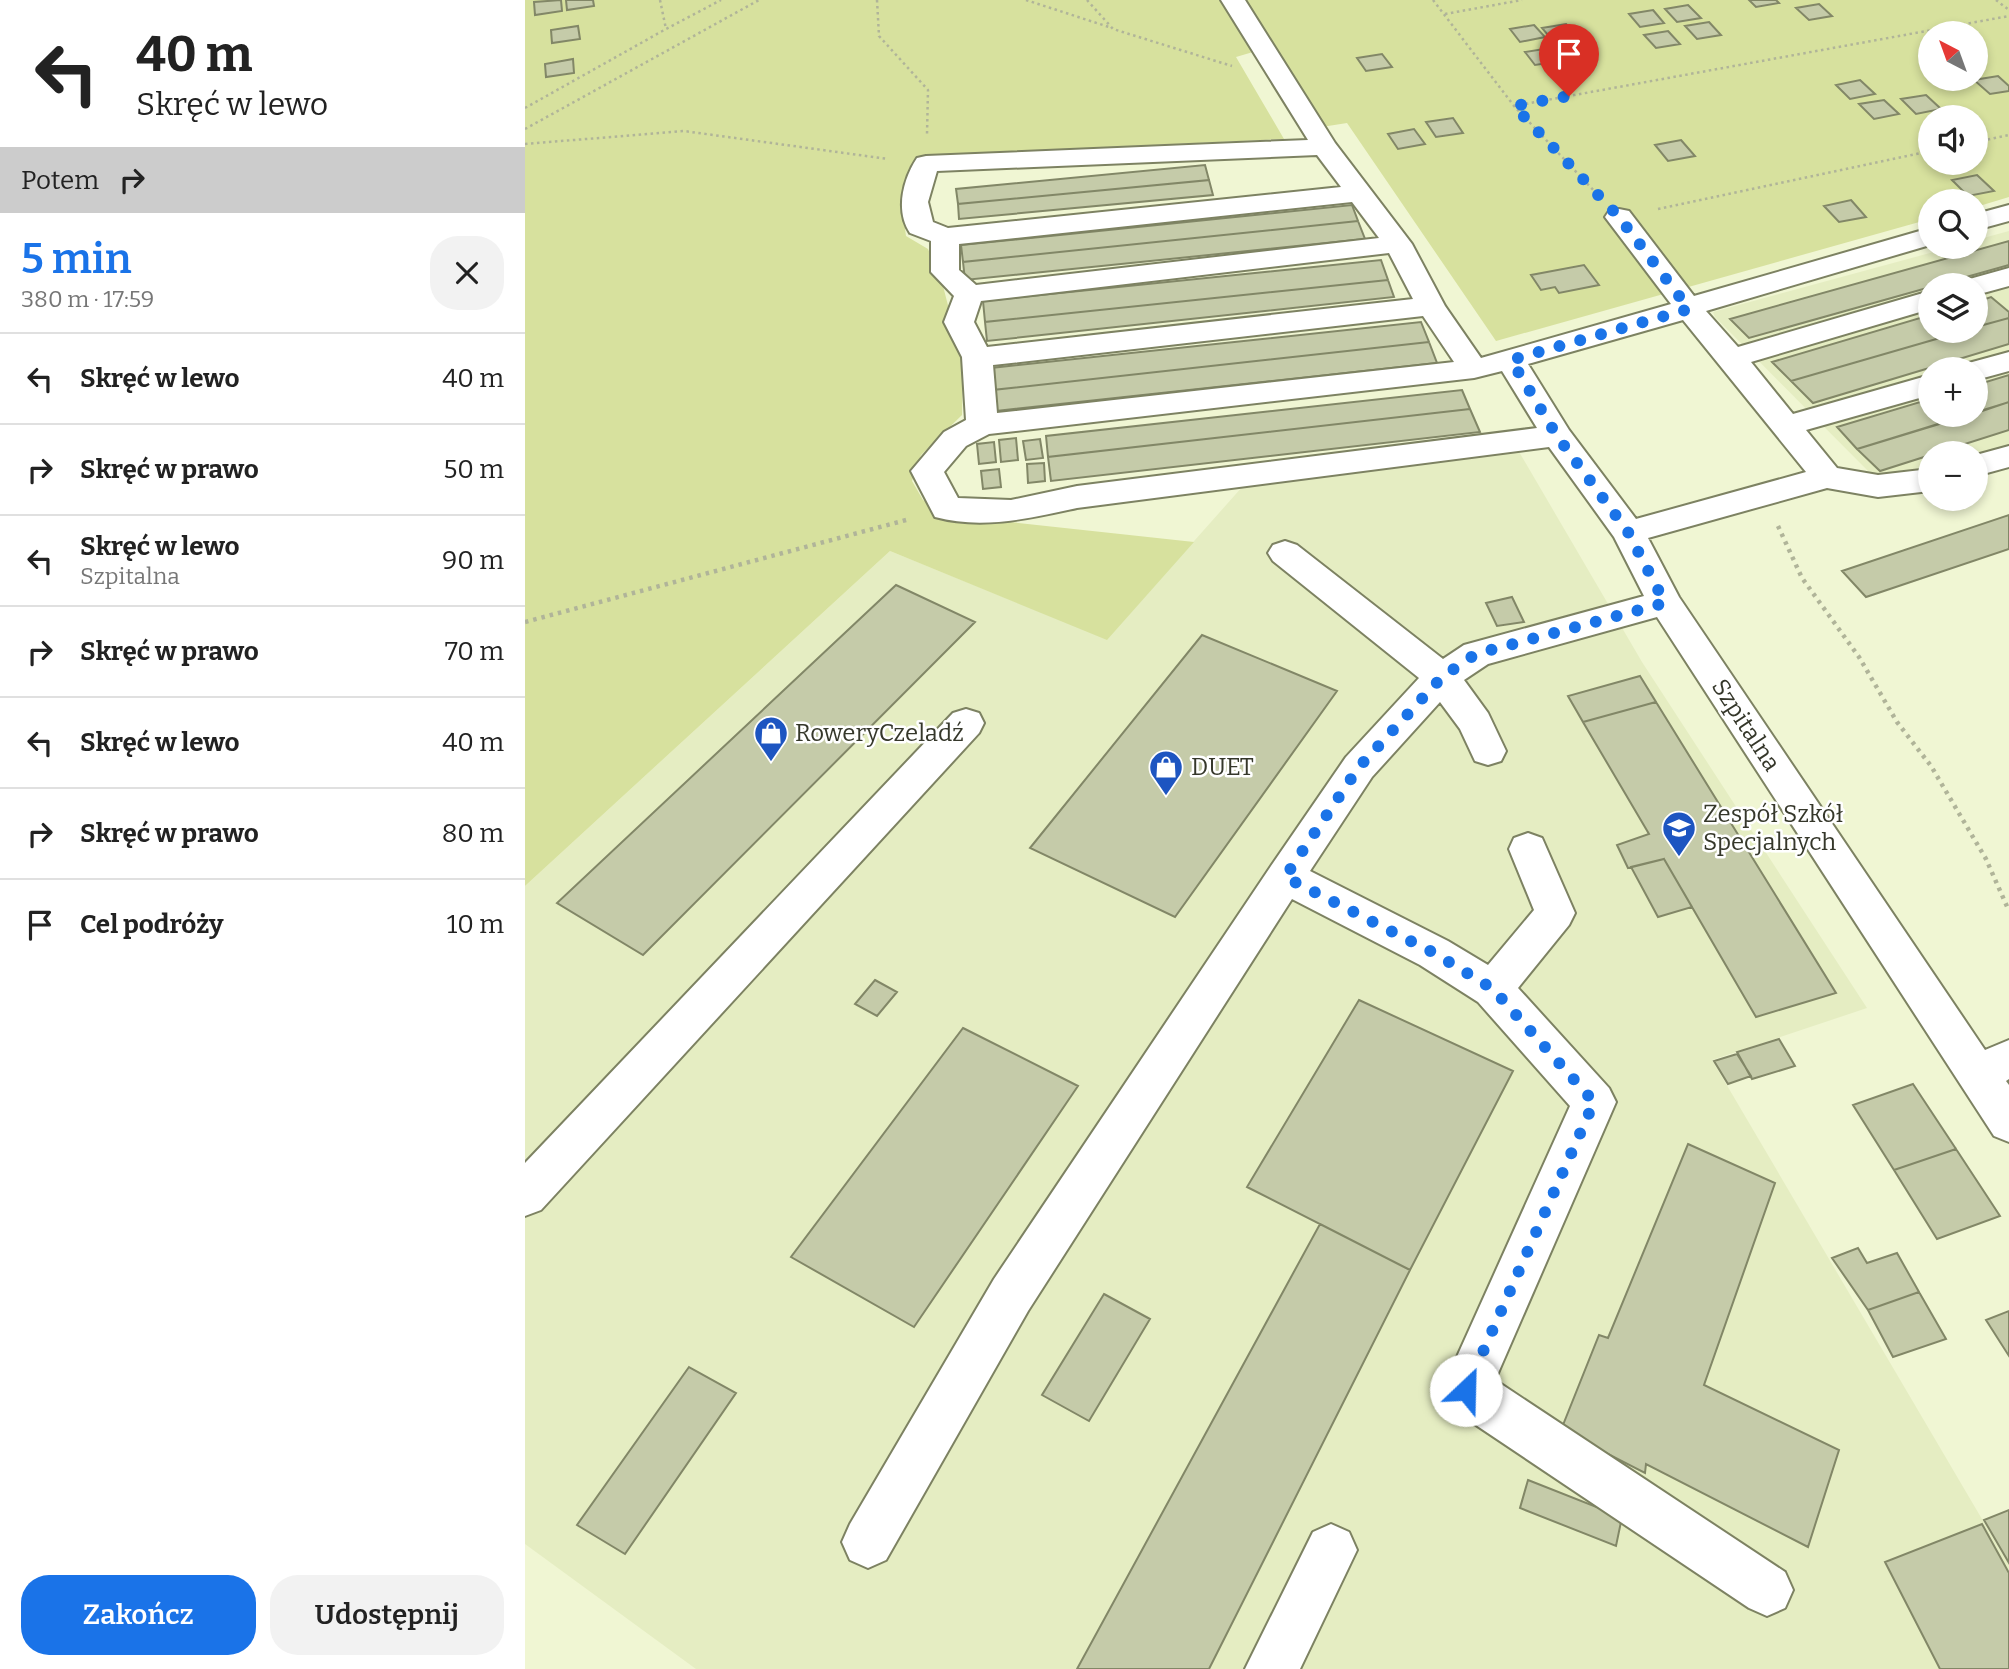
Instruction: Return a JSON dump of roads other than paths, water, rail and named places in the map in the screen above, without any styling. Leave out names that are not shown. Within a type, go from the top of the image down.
[{"type":"street","points":[[1234,0],[1324,146],[1398,244],[1430,306],[1474,369]]},
{"type":"street","points":[[1324,146],[926,164],[914,201],[920,227],[945,237],[1361,193]]},
{"type":"street","points":[[1988,219],[2009,213]]},
{"type":"street","points":[[1619,217],[1689,309],[1732,358],[1827,477]]},
{"type":"street","points":[[945,237],[945,272],[969,294],[1398,244]]},
{"type":"street","points":[[1557,436],[1077,497],[1011,511],[947,509],[927,471],[955,439],[982,425],[1474,369],[1689,309],[1708,300],[1918,239]]},
{"type":"street","points":[[1988,283],[2009,277]]},
{"type":"street","points":[[969,294],[959,322],[977,357],[982,425]]},
{"type":"street","points":[[1732,358],[1918,304]]},
{"type":"street","points":[[977,357],[1430,306]]},
{"type":"street","name":"Szpitalna","points":[[1511,360],[1557,436],[1628,532],[1665,603],[1993,1066],[2009,1122]]},
{"type":"street","points":[[1988,367],[2009,361]]},
{"type":"street","points":[[1786,426],[1918,388]]},
{"type":"street","points":[[1988,462],[2009,456]]},
{"type":"street","points":[[1628,532],[1827,477],[1878,486],[1918,481]]},
{"type":"street","points":[[1285,553],[1442,677],[1475,723],[1488,751]]},
{"type":"street","points":[[868,1542],[1011,1295],[1359,767],[1442,677],[1476,654],[1665,603]]},
{"type":"street","points":[[525,1195],[966,723]]},
{"type":"street","points":[[1493,989],[1555,914],[1528,849]]},
{"type":"street","points":[[1285,877],[1434,953],[1493,989],[1594,1102],[1466,1390],[1767,1590]]},
{"type":"street","points":[[1272,1669],[1331,1550]]},
{"type":"place","name":"RoweryCzeladź","points":[[771,763]]},
{"type":"place","name":"DUET","points":[[1166,797]]},
{"type":"place","name":"Zespół Szkół Specjalnych","points":[[1679,858]]}]
